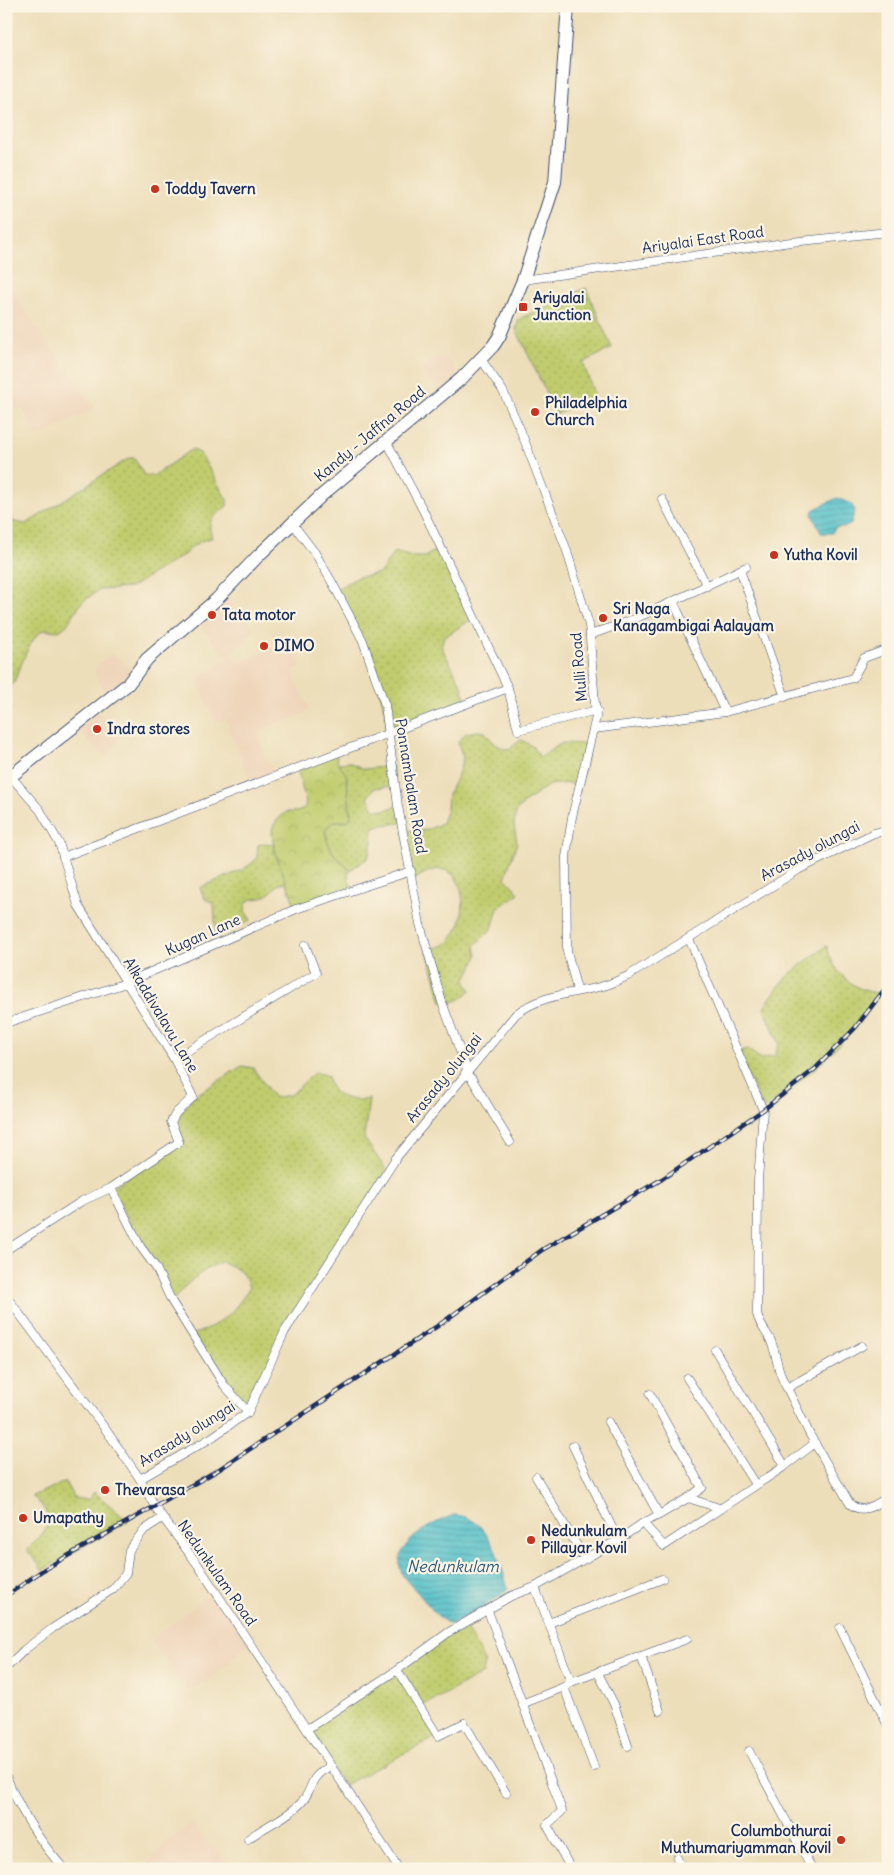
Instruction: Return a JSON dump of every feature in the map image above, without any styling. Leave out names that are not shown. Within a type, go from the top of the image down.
[{"type":"highway","name":"Kandy - Jaffna Road","points":[[7,776],[105,705],[128,684],[147,659],[217,599],[322,495],[462,378],[500,337],[523,280],[555,182],[568,6]]},
{"type":"street","name":"Ariyalai East Road","points":[[523,280],[791,242],[888,232]]},
{"type":"street","name":"Mulli Road","points":[[481,359],[503,391],[520,429],[566,548],[589,625],[597,710],[572,817],[566,857],[567,951],[577,990]]},
{"type":"street","points":[[387,442],[424,512],[508,688],[518,730],[597,710]]},
{"type":"street","points":[[662,499],[707,586]]},
{"type":"street","name":"Ponnambalam Road","points":[[292,523],[315,553],[334,584],[363,641],[385,705],[397,799],[422,931],[442,1002],[466,1071],[510,1142]]},
{"type":"street","points":[[590,635],[637,618],[743,569],[785,697]]},
{"type":"street","points":[[673,601],[725,712]]},
{"type":"street","points":[[594,729],[725,712],[785,697],[853,678],[864,658],[888,649]]},
{"type":"street","points":[[63,857],[508,688]]},
{"type":"street","name":"Alkaddivalavu Lane","points":[[6,1250],[82,1201],[112,1188],[178,1142],[171,1122],[176,1113],[193,1097],[174,1059],[78,905],[59,843],[40,810],[7,776]]},
{"type":"street","name":"Arasady olungai","points":[[140,1479],[211,1438],[248,1412],[285,1331],[396,1158],[466,1071],[516,1014],[530,1003],[577,990],[603,986],[628,976],[798,870],[874,833],[888,830]]},
{"type":"street","name":"Kugan Lane","points":[[6,1023],[127,983],[296,909],[411,871]]},
{"type":"street","points":[[689,939],[763,1110],[758,1181],[757,1314],[759,1324],[770,1340],[779,1375],[842,1491],[856,1509],[866,1510],[888,1497]]},
{"type":"street","points":[[174,1059],[316,973],[306,945]]},
{"type":"street","points":[[112,1188],[140,1246],[156,1268],[172,1302],[224,1385],[248,1412]]},
{"type":"street","name":"Nedunkulam Road","points":[[6,1296],[106,1430],[140,1479],[162,1518],[198,1566],[399,1869]]},
{"type":"street","points":[[787,1388],[862,1346]]},
{"type":"street","points":[[715,1350],[785,1466]]},
{"type":"street","points":[[687,1378],[755,1484]]},
{"type":"street","points":[[307,1729],[397,1670],[449,1632],[511,1596],[536,1588],[702,1488],[650,1394]]},
{"type":"street","points":[[608,1422],[659,1515]]},
{"type":"street","points":[[643,1523],[664,1546],[755,1484],[785,1466],[815,1443]]},
{"type":"street","points":[[573,1446],[618,1540]]},
{"type":"street","points":[[536,1477],[585,1559]]},
{"type":"street","points":[[688,1498],[719,1508]]},
{"type":"street","points":[[6,1668],[24,1650],[53,1628],[113,1589],[126,1573],[129,1550],[144,1530],[162,1518]]},
{"type":"street","points":[[549,1623],[662,1579]]},
{"type":"street","points":[[536,1588],[549,1623],[594,1767]]},
{"type":"street","points":[[488,1610],[562,1811],[547,1825],[571,1869]]},
{"type":"street","points":[[840,1628],[888,1726]]},
{"type":"street","points":[[522,1704],[687,1639]]},
{"type":"street","points":[[641,1656],[660,1711]]},
{"type":"street","points":[[397,1670],[438,1736],[464,1723],[506,1793]]},
{"type":"street","points":[[598,1673],[614,1704],[628,1746]]},
{"type":"street","points":[[749,1751],[812,1869]]},
{"type":"street","points":[[248,1839],[301,1803],[311,1780],[320,1771],[331,1766]]},
{"type":"street","points":[[6,1776],[14,1795],[43,1846],[64,1869]]},
{"type":"street","points":[[677,1858],[682,1869]]},
{"type":"shaded area","points":[[6,284],[95,408],[37,438],[24,410],[15,408],[6,412],[6,391],[10,385],[6,370]]},
{"type":"shaded area","points":[[442,356],[448,360],[462,378],[442,395],[421,370],[431,359]]},
{"type":"shaded area","points":[[223,593],[255,628],[247,640],[230,656],[238,661],[246,660],[287,639],[301,663],[301,666],[292,672],[309,707],[308,711],[300,715],[258,732],[264,755],[278,776],[252,785],[225,719],[218,722],[215,721],[196,679],[198,676],[216,667],[229,656],[215,646],[196,617]]},
{"type":"shaded area","points":[[111,655],[118,656],[136,674],[110,696],[99,682],[94,671],[99,663]]},
{"type":"shaded area","points":[[96,711],[122,736],[106,758],[75,727]]},
{"type":"shaded area","points":[[214,1591],[249,1644],[209,1681],[189,1690],[181,1682],[151,1640]]},
{"type":"shaded area","points":[[192,1824],[234,1869],[142,1869],[171,1838]]},
{"type":"green space","points":[[586,288],[612,348],[583,363],[595,396],[556,414],[516,329],[519,319]]},
{"type":"green space","points":[[192,449],[200,453],[227,500],[227,506],[210,523],[212,538],[197,543],[185,554],[130,588],[99,590],[82,602],[66,626],[59,631],[43,630],[28,648],[12,685],[6,686],[6,508],[14,522],[26,524],[129,458],[134,458],[144,475],[153,476]]},
{"type":"green space","points":[[440,548],[474,618],[444,637],[441,646],[462,686],[467,704],[388,733],[381,695],[369,658],[336,589],[358,577],[380,573],[394,552],[413,557],[424,557]]},
{"type":"green space","points":[[485,732],[496,744],[510,750],[515,743],[522,740],[532,746],[540,757],[562,743],[590,744],[580,787],[569,783],[549,785],[524,803],[516,812],[514,825],[517,843],[505,878],[519,893],[498,908],[492,929],[475,945],[477,957],[465,981],[471,990],[458,1000],[442,1002],[426,947],[443,946],[454,935],[461,918],[463,900],[459,883],[449,872],[434,870],[413,881],[403,831],[429,829],[442,823],[447,808],[448,795],[459,772],[463,758],[458,742],[466,733]]},
{"type":"green space","points":[[336,753],[338,763],[346,774],[351,818],[347,821],[334,821],[325,829],[333,852],[350,870],[348,875],[352,891],[296,909],[276,854],[272,834],[273,827],[286,812],[299,811],[305,806],[306,803],[297,768]]},
{"type":"green space","points":[[349,762],[364,769],[392,766],[395,786],[374,788],[368,797],[374,809],[384,810],[398,806],[401,823],[375,826],[372,831],[373,841],[368,858],[350,870],[333,852],[325,829],[334,821],[347,821],[351,817],[346,774],[338,763]]},
{"type":"green space","points":[[265,843],[273,844],[276,856],[288,882],[277,885],[264,897],[248,901],[245,911],[251,920],[216,936],[214,904],[205,899],[200,888],[247,867],[257,857],[258,845]]},
{"type":"green space","points":[[827,946],[834,964],[846,979],[861,989],[880,993],[855,1028],[815,1069],[763,1110],[738,1052],[747,1049],[761,1059],[775,1056],[779,1043],[764,1008],[778,988],[792,973]]},
{"type":"green space","points":[[242,1066],[253,1068],[274,1098],[292,1094],[315,1072],[328,1076],[332,1089],[342,1097],[356,1100],[369,1099],[364,1138],[388,1173],[285,1331],[248,1412],[192,1335],[211,1327],[232,1311],[249,1288],[245,1278],[235,1268],[221,1262],[193,1279],[172,1302],[111,1188],[178,1143],[171,1122],[193,1097]]},
{"type":"green space","points":[[65,1482],[74,1498],[88,1500],[94,1492],[128,1521],[43,1570],[27,1550],[41,1536],[48,1523],[45,1511],[32,1496]]},
{"type":"green space","points":[[464,1624],[485,1663],[483,1673],[445,1695],[421,1706],[438,1736],[344,1785],[307,1729]]},
{"type":"water","points":[[837,498],[851,504],[855,510],[851,523],[846,527],[836,527],[832,533],[821,533],[812,514],[813,510]]},
{"type":"water","name":"Nedunkulam","points":[[454,1515],[466,1517],[484,1531],[491,1541],[508,1588],[499,1597],[451,1625],[437,1615],[406,1580],[401,1571],[400,1561],[402,1552],[416,1536],[435,1523]]},
{"type":"railway","points":[[6,1596],[43,1570],[218,1470],[439,1325],[542,1250],[662,1179],[763,1110],[815,1069],[855,1028],[888,985]]},
{"type":"place","name":"Toddy Tavern","points":[[155,189]]},
{"type":"place","name":"Ariyalai Junction","points":[[523,307]]},
{"type":"place","name":"Philadelphia Church","points":[[535,412]]},
{"type":"place","name":"Yutha Kovil","points":[[774,555]]},
{"type":"place","name":"Tata motor","points":[[212,615]]},
{"type":"place","name":"Sri Naga Kanagambigai Aalayam","points":[[603,618]]},
{"type":"place","name":"DIMO","points":[[264,646]]},
{"type":"place","name":"Indra stores","points":[[97,729]]},
{"type":"place","name":"Thevarasa","points":[[105,1490]]},
{"type":"place","name":"Umapathy","points":[[23,1518]]},
{"type":"place","name":"Nedunkulam Pillayar Kovil","points":[[531,1540]]},
{"type":"place","name":"Columbothurai Muthumariyamman Kovil","points":[[841,1840]]}]
